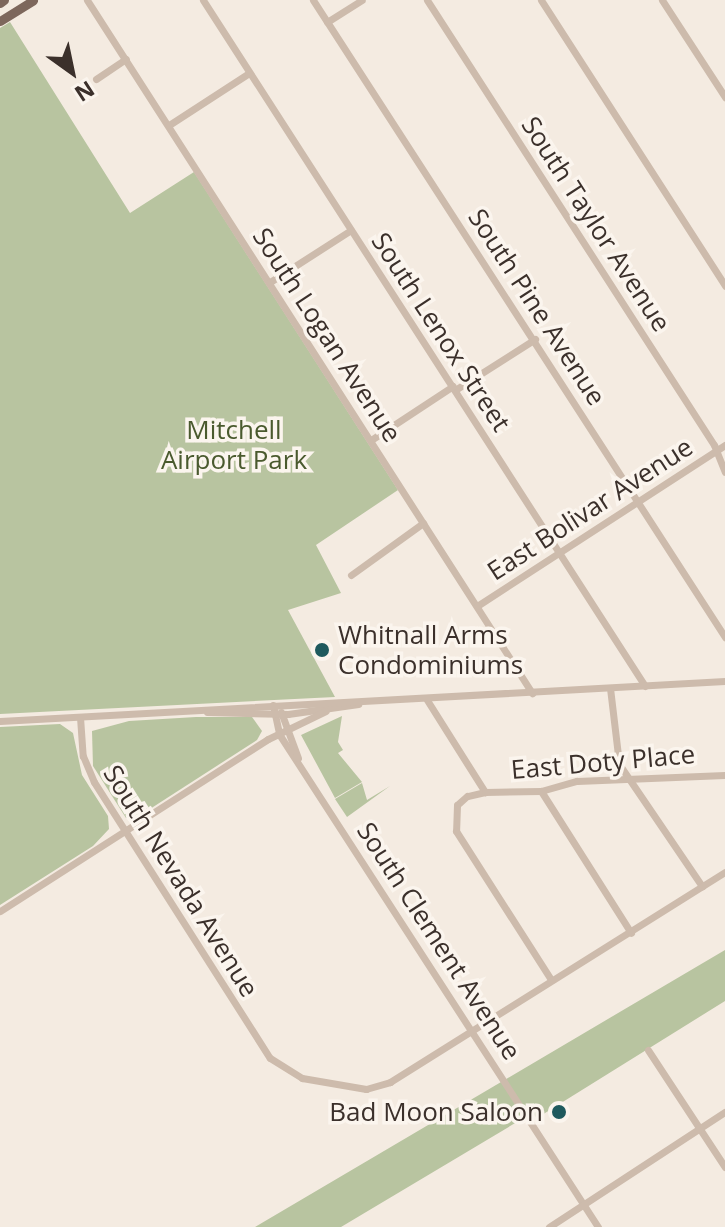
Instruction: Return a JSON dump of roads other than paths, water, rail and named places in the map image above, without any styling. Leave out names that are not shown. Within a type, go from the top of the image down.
[{"type":"main road","points":[[0,21],[33,0]]},
{"type":"street","name":"South Logan Avenue","points":[[87,0],[532,693]]},
{"type":"street","name":"South Lenox Street","points":[[203,0],[645,686]]},
{"type":"street","name":"South Pine Avenue","points":[[313,0],[725,637]]},
{"type":"street","points":[[327,22],[362,0]]},
{"type":"street","name":"South Taylor Avenue","points":[[427,0],[725,472]]},
{"type":"street","points":[[541,0],[725,286]]},
{"type":"street","points":[[662,0],[725,97]]},
{"type":"street","points":[[96,79],[126,59]]},
{"type":"street","points":[[169,125],[249,73]]},
{"type":"street","points":[[270,282],[351,230]]},
{"type":"street","points":[[371,440],[535,339]]},
{"type":"street","name":"East Bolivar Avenue","points":[[477,606],[725,445]]},
{"type":"street","points":[[351,575],[423,523]]},
{"type":"street","points":[[277,710],[725,681]]},
{"type":"street","points":[[610,688],[615,753],[702,886]]},
{"type":"street","points":[[427,700],[485,792],[467,796],[457,805],[456,831],[550,978]]},
{"type":"street","points":[[0,911],[282,732],[326,711],[360,703]]},
{"type":"street","name":"South Clement Avenue","points":[[277,710],[282,732],[298,758],[598,1227]]},
{"type":"street","points":[[0,721],[196,711],[326,711]]},
{"type":"street","name":"South Nevada Avenue","points":[[80,717],[87,768],[270,1058],[302,1078],[366,1089],[390,1082],[472,1030]]},
{"type":"street","name":"East Doty Place","points":[[485,792],[541,791],[577,781],[725,775]]},
{"type":"street","points":[[541,791],[631,933]]},
{"type":"street","points":[[472,1030],[550,978],[631,933],[725,872]]},
{"type":"street","points":[[648,1050],[725,1167]]},
{"type":"street","points":[[549,1227],[725,1112]]},
{"type":"place","name":"Whitnall Arms Condominiums","points":[[322,650]]},
{"type":"place","name":"Bad Moon Saloon","points":[[559,1112]]},
{"type":"park label","name":"Mitchell Airport Park","points":[[234,445]]}]
